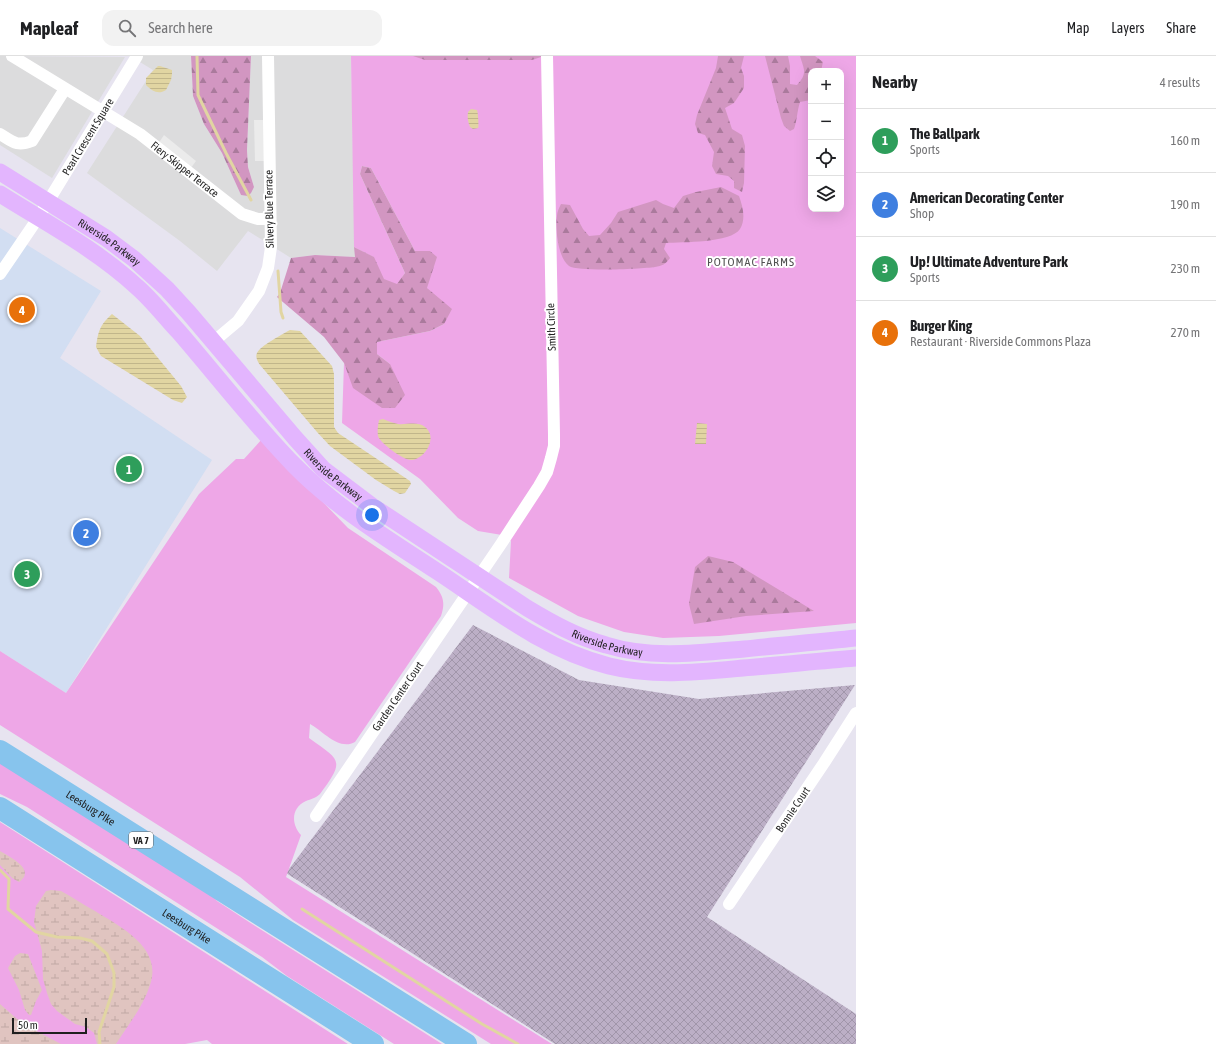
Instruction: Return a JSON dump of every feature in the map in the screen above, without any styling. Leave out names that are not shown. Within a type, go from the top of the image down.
[{"type":"highway","name":"Leesburg PIke","points":[[0,751],[466,1044]]},
{"type":"highway","name":"Leesburg Pike","points":[[0,808],[374,1044]]},
{"type":"main road","name":"Riverside Parkway","points":[[0,172],[106,238],[134,259],[167,289],[323,469],[372,506],[478,577],[526,608],[558,626],[607,646],[630,651],[675,654],[856,638]]},
{"type":"main road","name":"Riverside Parkway","points":[[0,194],[104,260],[137,287],[203,359],[285,455],[323,492],[368,526],[518,627],[545,642],[567,652],[610,666],[653,672],[686,672],[856,658]]},
{"type":"street","name":"Fiery Skipper Terrace","points":[[12,56],[140,134],[242,214],[258,219],[270,219]]},
{"type":"street","name":"Pearl Crescent Square","points":[[0,274],[38,218],[137,56]]},
{"type":"street","name":"Silvery Blue Terrace","points":[[213,342],[238,321],[251,304],[265,279],[268,268],[271,248],[268,56]]},
{"type":"street","name":"Smith Circle","points":[[478,577],[502,544],[542,481],[547,472],[554,446],[547,56]]},
{"type":"street","points":[[0,134],[22,145],[32,141],[65,88]]},
{"type":"street","name":"Garden Center Court","points":[[316,816],[478,577]]},
{"type":"street","name":"Bonnie Court","points":[[729,904],[856,713]]},
{"type":"shaded area","points":[[0,56],[125,57],[52,178],[0,145]]},
{"type":"shaded area","points":[[130,56],[191,56],[193,96],[204,124],[222,153],[241,195],[254,187],[248,167],[247,150],[251,56],[351,56],[355,257],[315,255],[291,258],[248,231],[217,271],[180,241],[87,173],[153,70]]},
{"type":"shaded area","points":[[351,56],[856,56],[856,623],[719,636],[663,638],[624,632],[578,616],[509,578],[511,541],[502,535],[478,531],[458,518],[420,479],[342,423],[344,363],[354,388],[390,364],[377,354],[377,342],[430,331],[444,324],[427,288],[430,251],[415,251],[371,168],[362,166],[360,174],[405,273],[397,285],[383,279],[373,257],[354,247]]},
{"type":"shaded area","points":[[158,66],[172,70],[171,80],[166,90],[160,92],[153,91],[146,85],[146,78]]},
{"type":"shaded area","points":[[471,109],[477,110],[478,128],[473,129],[469,125],[468,112]]},
{"type":"shaded area","points":[[254,120],[269,120],[269,161],[255,161]]},
{"type":"shaded area","points":[[164,135],[196,161],[188,172],[156,147]]},
{"type":"shaded area","points":[[0,228],[101,291],[60,358],[212,460],[66,693],[0,651]]},
{"type":"shaded area","points":[[112,314],[140,336],[181,386],[187,397],[182,403],[173,400],[101,356],[96,347],[100,329]]},
{"type":"shaded area","points":[[290,330],[300,331],[332,366],[334,374],[334,427],[338,433],[410,481],[411,484],[405,493],[400,494],[376,480],[330,446],[260,365],[256,356],[259,350],[272,340]]},
{"type":"shaded area","points":[[383,419],[392,423],[419,424],[425,427],[429,431],[430,436],[429,446],[426,451],[417,458],[408,460],[393,451],[383,443],[378,436],[379,420]]},
{"type":"shaded area","points":[[697,423],[707,424],[706,444],[695,444]]},
{"type":"shaded area","points":[[262,439],[348,528],[436,587],[441,594],[443,604],[441,616],[355,742],[343,744],[337,742],[310,724],[309,738],[333,757],[336,762],[336,767],[328,783],[320,794],[301,804],[295,812],[295,826],[301,835],[286,877],[552,1044],[491,1044],[293,920],[240,877],[0,725],[0,651],[66,693],[199,494],[236,459],[244,459]]},
{"type":"shaded area","points":[[473,625],[579,680],[699,699],[855,685],[707,917],[856,1014],[856,1044],[555,1044],[286,873]]},
{"type":"shaded area","points":[[0,760],[210,893],[217,901],[249,922],[442,1044],[394,1044],[287,976],[262,957],[27,807],[0,794]]},
{"type":"shaded area","points":[[0,822],[348,1044],[212,1044],[207,1040],[185,1044],[0,1044]]},
{"type":"green space","points":[[191,56],[251,56],[247,150],[248,167],[254,187],[248,196],[241,195],[222,153],[204,124],[193,96]]},
{"type":"green space","points":[[413,56],[541,57],[532,60],[425,60]]},
{"type":"green space","points":[[718,56],[744,56],[741,68],[744,76],[744,88],[734,103],[725,108],[732,129],[742,135],[745,146],[744,183],[742,192],[734,188],[734,181],[728,176],[716,174],[712,166],[714,152],[705,135],[698,133],[695,124],[697,115],[716,68]]},
{"type":"green space","points":[[765,56],[788,56],[790,66],[790,84],[797,85],[804,74],[804,68],[800,56],[815,56],[823,62],[822,68],[808,68],[808,101],[800,102],[794,129],[790,131],[784,126]]},
{"type":"green space","points":[[362,166],[371,168],[415,251],[430,251],[437,257],[427,288],[452,309],[444,324],[430,331],[377,342],[377,354],[390,364],[405,395],[395,408],[382,408],[353,388],[344,363],[324,337],[277,297],[280,293],[291,258],[315,255],[355,257],[354,247],[374,257],[384,279],[397,284],[405,273],[360,174]]},
{"type":"green space","points":[[721,187],[739,196],[743,209],[742,225],[735,234],[706,241],[666,243],[664,249],[670,258],[664,264],[655,267],[584,269],[569,266],[562,257],[556,228],[557,213],[561,204],[570,205],[583,229],[589,236],[600,235],[611,223],[618,212],[656,200],[674,208],[683,196]]},
{"type":"green space","points":[[708,556],[733,562],[814,611],[746,616],[694,624],[689,604],[695,567]]},
{"type":"green space","points":[[0,851],[15,860],[24,868],[24,877],[19,882],[12,878],[0,865]]},
{"type":"green space","points":[[46,891],[61,891],[116,924],[137,940],[151,960],[152,972],[147,993],[116,1044],[97,1044],[94,1033],[86,1027],[75,1024],[57,1011],[51,1004],[43,979],[42,951],[34,922],[36,906]]},
{"type":"green space","points":[[20,953],[28,954],[42,990],[31,1015],[29,1015],[25,1010],[19,990],[8,968],[15,956]]},
{"type":"green space","points":[[0,1004],[29,1027],[61,1044],[0,1044]]},
{"type":"waterway","points":[[197,56],[198,95],[251,200]]},
{"type":"waterway","points":[[278,271],[281,312],[283,318]]},
{"type":"waterway","points":[[0,870],[9,879],[8,909],[36,932],[57,937],[80,938],[92,941],[107,954],[114,973],[114,987],[99,1032],[100,1044]]},
{"type":"waterway","points":[[302,909],[482,1024],[518,1044]]},
{"type":"place","name":"Burger King","points":[[22,310]]},
{"type":"place","name":"The Ballpark","points":[[129,469]]},
{"type":"place","name":"American Decorating Center","points":[[86,533]]},
{"type":"place","name":"Up! Ultimate Adventure Park","points":[[27,574]]},
{"type":"district","name":"POTOMAC FARMS","points":[[751,262]]}]
